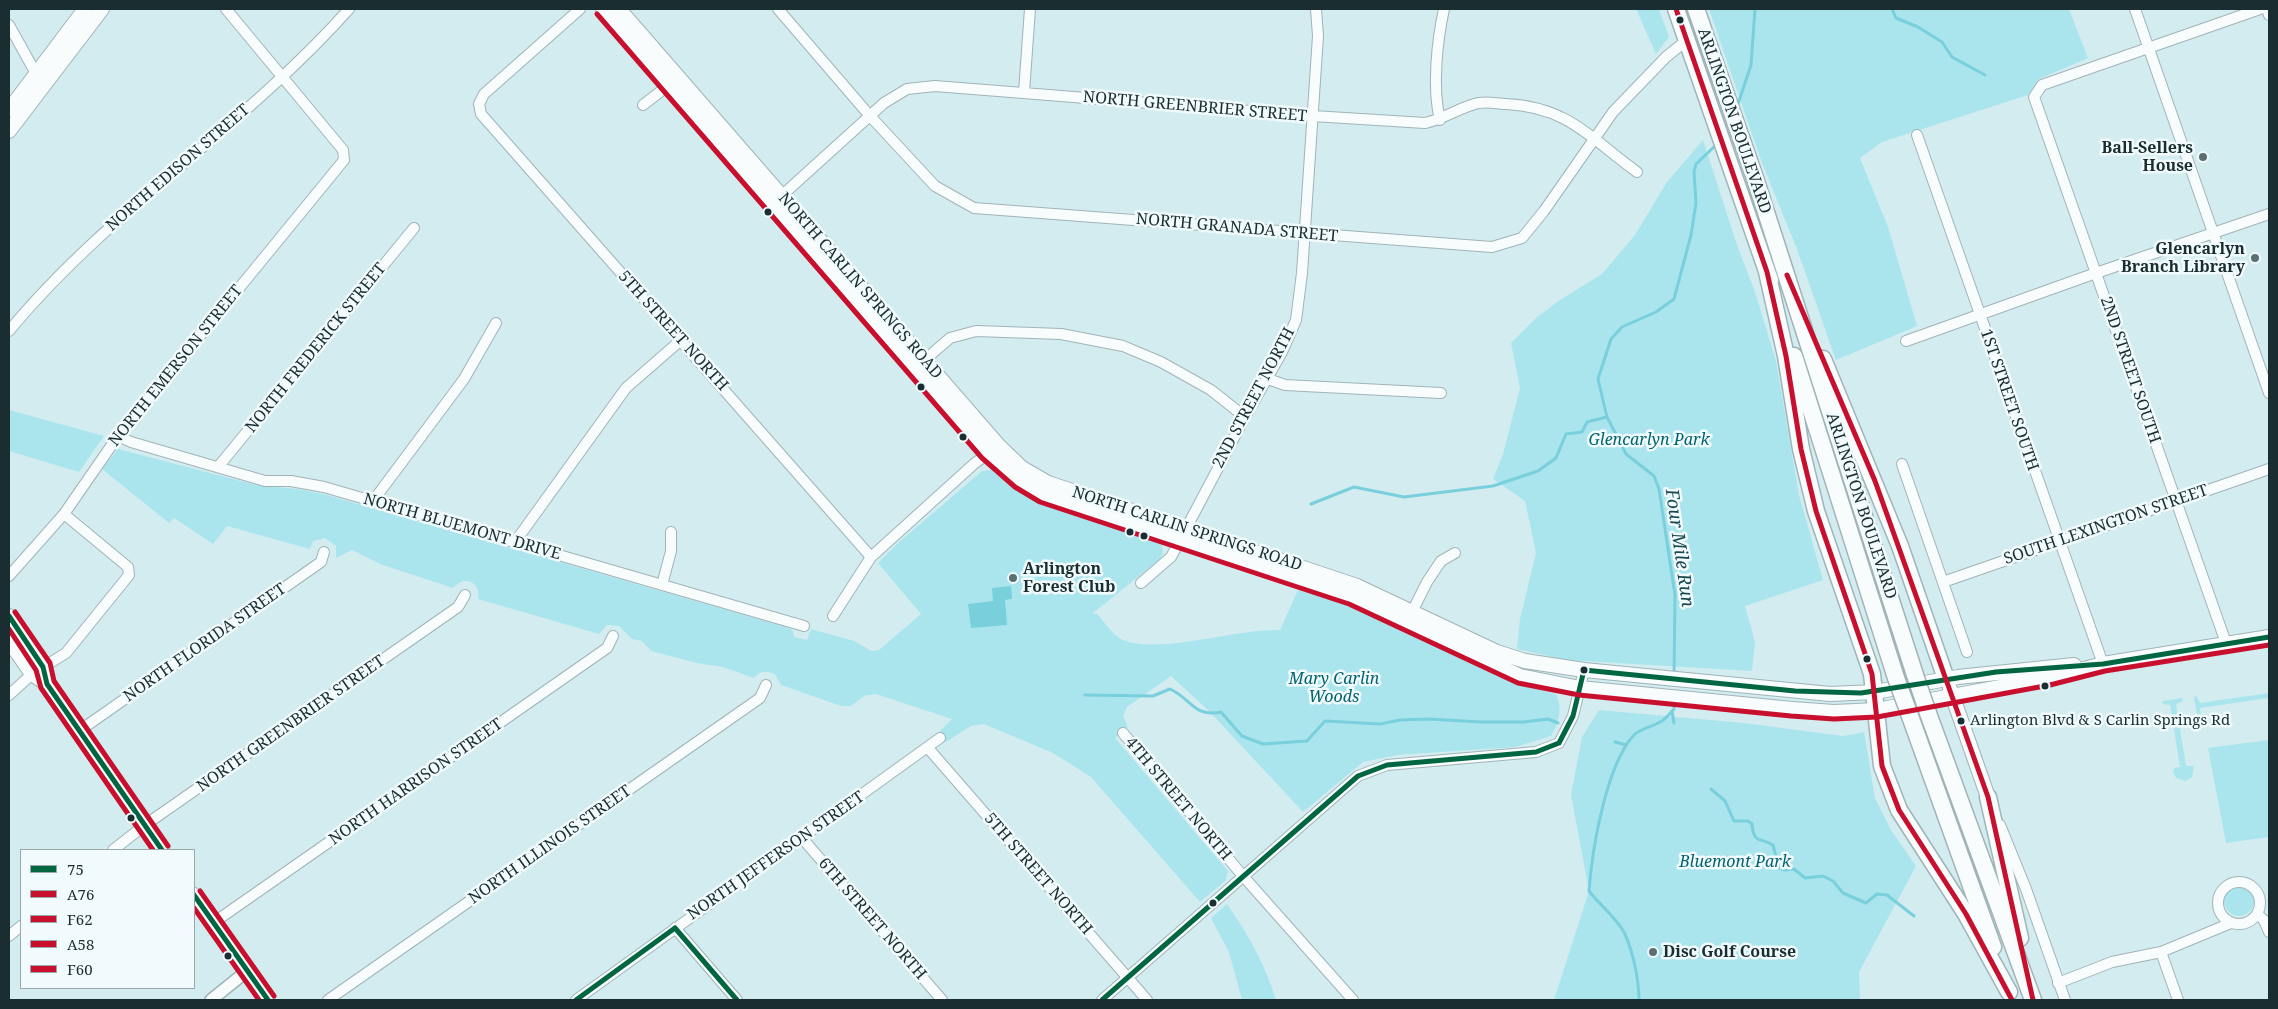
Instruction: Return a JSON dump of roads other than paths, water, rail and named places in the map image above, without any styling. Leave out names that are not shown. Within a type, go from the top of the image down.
[{"type":"highway","name":"ARLINGTON BOULEVARD","points":[[1676,9],[1768,272],[1896,678],[2011,996]]},
{"type":"highway","name":"ARLINGTON BOULEVARD","points":[[1696,9],[1784,266],[1915,675],[2032,999]]},
{"type":"highway","points":[[1784,266],[1875,481],[1946,679]]},
{"type":"highway","points":[[1768,272],[1786,356],[1801,449],[1816,511],[1872,674],[1882,766],[1900,810],[1966,914],[2011,996]]},
{"type":"highway","points":[[1988,797],[2032,999]]},
{"type":"main road","points":[[9,131],[85,9]]},
{"type":"main road","points":[[9,110],[40,80],[102,9]]},
{"type":"main road","name":"NORTH CARLIN SPRINGS ROAD","points":[[603,9],[674,80]]},
{"type":"main road","name":"NORTH CARLIN SPRINGS ROAD","points":[[619,9],[674,80],[993,450],[1048,482],[1182,534],[1357,586],[1492,665],[1520,676],[1580,688],[1834,712],[1877,710],[2000,687],[2103,664]]},
{"type":"main road","points":[[9,616],[38,671],[161,849]]},
{"type":"main road","name":"NORTH CARLIN SPRINGS ROAD","points":[[1410,616],[1497,652],[1525,661],[1584,670],[1693,682],[1830,694],[1875,692],[1946,679],[2020,669],[2103,664]]},
{"type":"main road","points":[[2103,664],[2269,637]]},
{"type":"main road","points":[[9,641],[38,671]]},
{"type":"main road","points":[[2000,687],[2020,669]]},
{"type":"main road","points":[[1946,679],[1988,797]]},
{"type":"main road","points":[[195,896],[268,1000]]},
{"type":"street","points":[[226,9],[282,76]]},
{"type":"street","name":"NORTH EDISON STREET","points":[[9,330],[59,274],[282,76],[349,9]]},
{"type":"street","name":"5TH STREET NORTH","points":[[580,9],[484,94],[479,104],[481,114],[871,557]]},
{"type":"street","name":"NORTH GRANADA STREET","points":[[778,9],[870,116],[935,186],[974,208],[1492,247],[1522,238],[1544,211],[1613,112],[1666,57],[1687,40]]},
{"type":"street","points":[[1024,92],[1030,9]]},
{"type":"street","name":"2ND STREET NORTH","points":[[1182,534],[1268,378],[1296,320],[1302,273],[1303,234],[1313,116],[1318,36],[1316,9]]},
{"type":"street","points":[[1440,120],[1435,101],[1440,23],[1444,9]]},
{"type":"street","points":[[2135,9],[2269,393]]},
{"type":"street","points":[[2148,47],[2260,9]]},
{"type":"street","points":[[2267,9],[2269,15]]},
{"type":"street","points":[[9,25],[40,80]]},
{"type":"street","name":"2ND STREET SOUTH","points":[[2148,47],[2042,85],[2034,97],[2226,643]]},
{"type":"street","name":"NORTH EMERSON STREET","points":[[9,576],[64,514],[118,436],[344,157],[343,150],[282,76]]},
{"type":"street","points":[[643,105],[674,80]]},
{"type":"street","name":"NORTH GREENBRIER STREET","points":[[777,200],[884,103],[907,89],[935,86],[1425,123],[1440,120],[1479,103],[1522,105],[1550,112],[1575,124],[1595,137],[1609,152],[1637,172]]},
{"type":"street","name":"1ST STREET SOUTH","points":[[1917,135],[2103,664]]},
{"type":"street","points":[[1906,341],[2269,214]]},
{"type":"street","name":"NORTH FREDERICK STREET","points":[[218,467],[414,228]]},
{"type":"street","points":[[373,501],[464,379],[496,324]]},
{"type":"street","points":[[920,364],[950,338],[976,331],[1070,336],[1123,346],[1161,362],[1211,390],[1245,417]]},
{"type":"street","points":[[515,542],[626,388],[681,340]]},
{"type":"street","points":[[1268,378],[1285,385],[1441,393]]},
{"type":"street","name":"NORTH BLUEMONT DRIVE","points":[[118,436],[131,442],[265,481],[291,481],[324,487],[804,626]]},
{"type":"street","points":[[832,616],[871,557],[993,450]]},
{"type":"street","points":[[1902,464],[1967,652]]},
{"type":"street","name":"SOUTH LEXINGTON STREET","points":[[1943,582],[2269,469]]},
{"type":"street","points":[[9,696],[38,671],[66,652],[129,575],[130,571],[64,514]]},
{"type":"street","points":[[662,585],[671,551],[671,532]]},
{"type":"street","points":[[1141,583],[1171,557],[1182,534]]},
{"type":"street","name":"NORTH FLORIDA STREET","points":[[79,731],[321,562],[324,552]]},
{"type":"street","points":[[1410,616],[1427,582],[1441,561],[1455,553]]},
{"type":"street","name":"NORTH GREENBRIER STREET","points":[[114,849],[145,825],[458,607],[466,596]]},
{"type":"street","name":"NORTH HARRISON STREET","points":[[213,923],[607,648],[613,636]]},
{"type":"street","points":[[1102,1000],[1358,776],[1385,766],[1536,752],[1559,743],[1573,716],[1584,670]]},
{"type":"street","name":"NORTH ILLINOIS STREET","points":[[328,1000],[760,698],[766,685]]},
{"type":"street","name":"4TH STREET NORTH","points":[[1123,733],[1243,876],[1353,1000]]},
{"type":"street","name":"NORTH JEFFERSON STREET","points":[[576,1000],[940,738]]},
{"type":"street","name":"5TH STREET NORTH","points":[[928,748],[1147,1000]]},
{"type":"street","points":[[1988,797],[2026,889],[2064,1000]]},
{"type":"street","name":"6TH STREET NORTH","points":[[802,838],[942,1000]]},
{"type":"street","points":[[2234,882],[2247,883],[2256,890],[2260,906],[2257,914],[2250,922],[2243,924],[2231,923],[2224,919],[2218,905],[2222,890],[2234,882]]},
{"type":"street","points":[[2257,914],[2264,920],[2269,932]]},
{"type":"street","points":[[2058,982],[2112,962],[2161,952],[2231,923]]},
{"type":"street","points":[[9,936],[20,927]]},
{"type":"street","points":[[675,928],[737,1000]]},
{"type":"street","points":[[2161,952],[2178,1000]]},
{"type":"street","points":[[210,1000],[247,971]]},
{"type":"waterway","name":"Four Mile Run","points":[[1737,107],[1751,65],[1755,9]]},
{"type":"waterway","points":[[1892,9],[1896,18],[1918,27],[1942,42],[1952,57],[1985,75]]},
{"type":"waterway","name":"Four Mile Run","points":[[1674,676],[1675,595],[1659,489],[1654,476],[1626,454],[1607,417],[1598,379],[1611,339],[1622,327],[1656,312],[1674,299],[1691,235],[1696,203],[1694,172],[1696,164],[1716,145]]},
{"type":"waterway","points":[[1311,504],[1354,487],[1404,497],[1493,486],[1538,471],[1556,458],[1566,434],[1582,432],[1587,422],[1607,417]]},
{"type":"waterway","points":[[1085,695],[1153,696],[1170,689],[1199,710],[1212,713],[1221,712],[1242,736],[1263,744],[1307,741],[1325,721],[1380,724],[1400,720],[1428,719],[1481,722],[1524,722],[1548,719],[1558,723]]},
{"type":"waterway","name":"Four Mile Run","points":[[1639,1000],[1635,966],[1624,932],[1589,891],[1593,853],[1608,788],[1623,750],[1633,736],[1666,718],[1674,709],[1674,702]]},
{"type":"waterway","points":[[1672,711],[1674,723]]},
{"type":"waterway","points":[[1615,742],[1626,745]]},
{"type":"waterway","points":[[1711,789],[1725,801],[1734,821],[1748,821],[1752,824],[1754,835],[1758,839],[1773,845],[1779,868],[1785,870],[1794,869],[1805,878],[1823,876],[1833,881],[1843,893],[1866,903],[1877,894],[1887,895],[1914,916]]},
{"type":"place","name":"Ball-Sellers House","points":[[2203,157]]},
{"type":"place","name":"Glencarlyn Branch Library","points":[[2255,258]]},
{"type":"place","name":"Arlington Forest Club","points":[[1013,578]]},
{"type":"place","name":"Arlington Blvd & S Carlin Springs Rd","points":[[1961,721]]},
{"type":"place","name":"Disc Golf Course","points":[[1653,952]]},
{"type":"park label","name":"Glencarlyn Park","points":[[1649,440]]},
{"type":"park label","name":"Mary Carlin Woods","points":[[1334,688]]},
{"type":"park label","name":"Bluemont Park","points":[[1735,862]]}]
